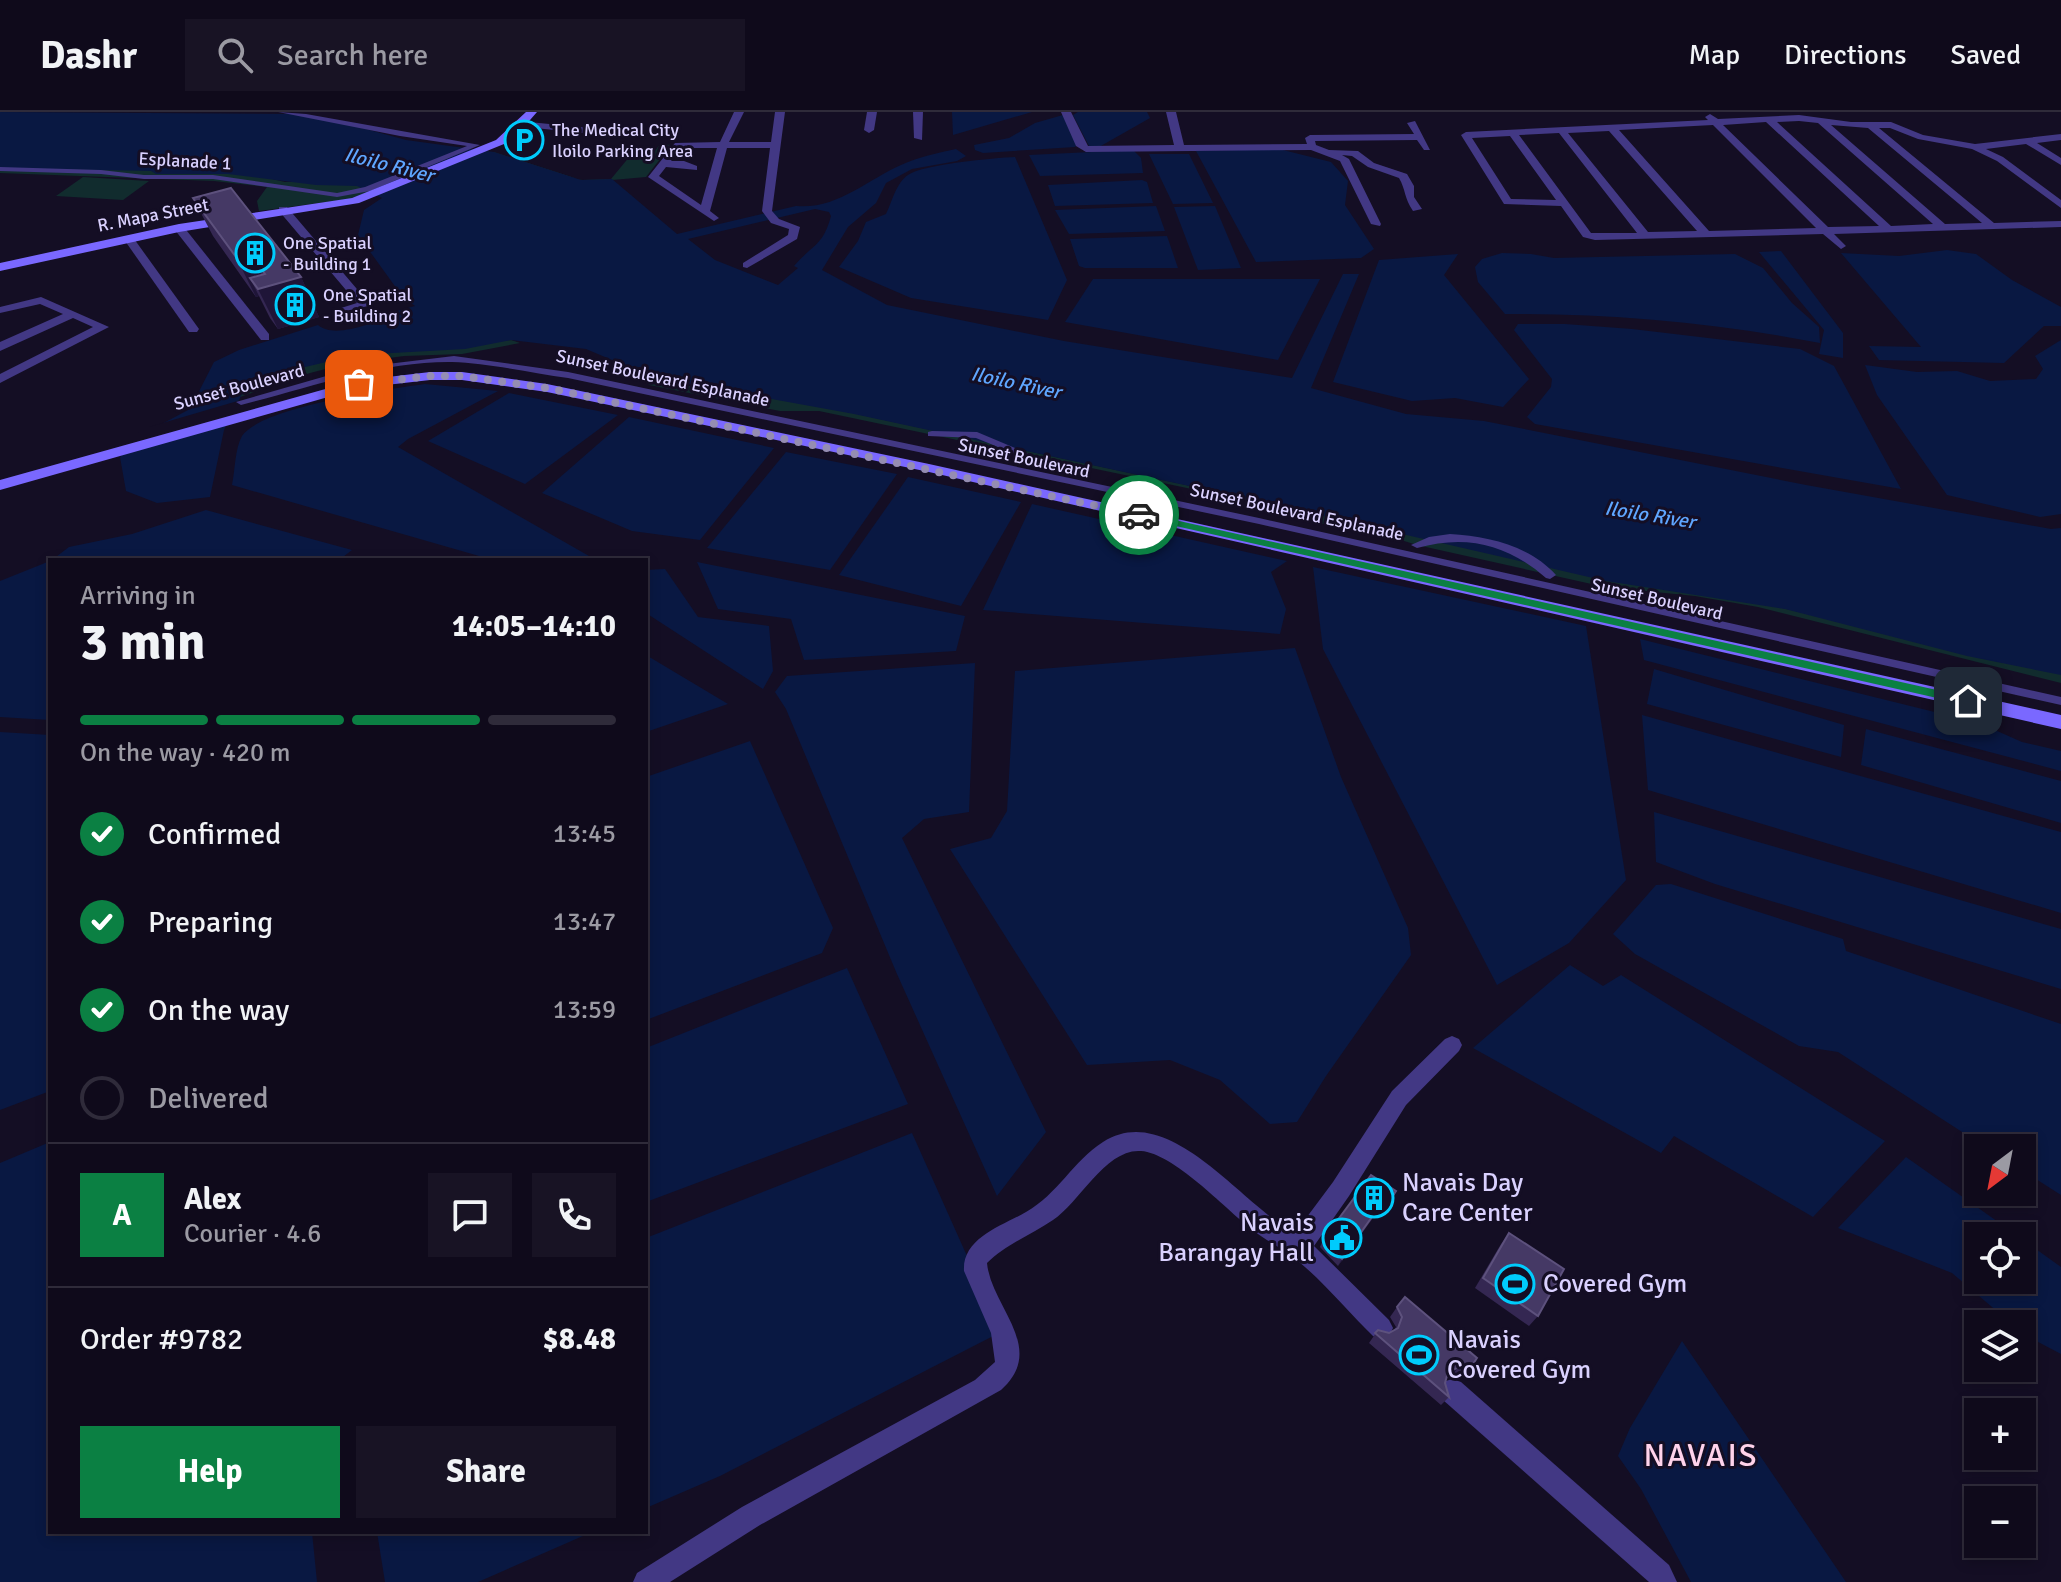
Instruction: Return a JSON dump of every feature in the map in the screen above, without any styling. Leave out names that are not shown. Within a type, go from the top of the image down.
[{"type":"main road","name":"R. Mapa Street","points":[[0,267],[128,238],[364,194],[490,146],[508,137],[532,112]]},
{"type":"main road","name":"Sunset Boulevard","points":[[119,446],[243,407],[359,384],[430,376],[462,376],[547,388],[1247,526],[2061,709]]},
{"type":"main road","points":[[0,477],[119,446]]},
{"type":"main road","points":[[0,485],[119,446]]},
{"type":"main road","name":"Sunset Boulevard","points":[[961,470],[2061,722]]},
{"type":"street","name":"Esplanade 1","points":[[0,169],[144,177],[213,177],[337,195],[364,194],[473,146],[422,139],[341,120],[282,112]]},
{"type":"street","points":[[705,210],[723,145],[739,112]]},
{"type":"street","points":[[747,265],[793,237],[795,227],[771,216],[780,112]]},
{"type":"street","points":[[869,130],[872,112]]},
{"type":"street","points":[[918,112],[919,138]]},
{"type":"street","points":[[1066,112],[1084,149],[1313,148],[1350,152],[1371,165],[1403,176],[1409,186],[1409,197],[1417,209]]},
{"type":"street","points":[[1171,112],[1180,148]]},
{"type":"street","points":[[1710,116],[1841,246]]},
{"type":"street","points":[[1563,203],[1508,202],[1466,135],[1611,127],[1710,116],[1769,120],[1799,118],[1891,125],[1921,137],[1975,147],[2000,159],[2061,205]]},
{"type":"street","points":[[1769,120],[1887,228]]},
{"type":"street","points":[[1822,122],[1942,227]]},
{"type":"street","points":[[1412,123],[1427,148]]},
{"type":"street","points":[[519,124],[630,135]]},
{"type":"street","points":[[1870,125],[1992,226]]},
{"type":"street","points":[[1611,127],[1705,233]]},
{"type":"street","points":[[1561,130],[1645,235]]},
{"type":"street","points":[[1512,132],[1587,235],[2061,224]]},
{"type":"street","points":[[1313,148],[1310,138],[1418,137]]},
{"type":"street","points":[[1975,147],[2061,137]]},
{"type":"street","points":[[2026,140],[2061,162]]},
{"type":"street","points":[[714,218],[653,177],[678,145],[775,145]]},
{"type":"street","points":[[1313,148],[1344,159],[1376,224]]},
{"type":"street","points":[[663,164],[684,164],[689,175],[667,187]]},
{"type":"street","points":[[273,194],[282,185]]},
{"type":"street","points":[[283,209],[364,304],[345,310]]},
{"type":"street","points":[[185,227],[187,240],[195,245],[265,337]]},
{"type":"street","points":[[128,238],[193,329]]},
{"type":"street","points":[[0,310],[41,300],[103,327],[0,379]]},
{"type":"street","points":[[0,347],[72,314]]},
{"type":"street","points":[[475,362],[487,349]]},
{"type":"street","name":"Sunset Boulevard Esplanade","points":[[243,407],[354,371],[432,360],[475,362],[568,375],[1259,521],[2061,701]]},
{"type":"street","points":[[932,434],[977,435],[1024,454]]},
{"type":"street","points":[[1417,545],[1451,538],[1492,544],[1528,558],[1550,575]]},
{"type":"street","points":[[1299,1247],[1341,1189],[1399,1098],[1452,1045]]},
{"type":"street","points":[[646,1582],[751,1516],[984,1389],[998,1377],[1006,1366],[1006,1344],[976,1271],[975,1259],[995,1241],[1055,1206],[1092,1166],[1121,1143],[1137,1140],[1169,1149],[1270,1232],[1282,1241],[1299,1247],[1381,1328]]},
{"type":"street","points":[[1452,1391],[1660,1574],[1664,1582]]},
{"type":"green space","points":[[660,144],[671,145],[646,177],[612,180],[623,190],[582,180],[611,179],[635,150],[655,151]]},
{"type":"green space","points":[[494,152],[577,179],[480,155]]},
{"type":"green space","points":[[0,163],[45,167],[230,169],[285,182],[357,179],[371,191],[349,199],[259,211],[257,201],[267,187],[214,181],[0,173]]},
{"type":"green space","points":[[83,177],[149,181],[123,200],[56,196]]},
{"type":"green space","points":[[511,340],[520,343],[462,354],[404,356],[345,364],[240,397],[257,382],[286,369],[323,360],[409,348]]},
{"type":"green space","points":[[657,378],[688,386],[722,385],[1274,504],[1298,512],[1304,521],[1249,501],[819,411],[780,411],[649,385],[646,379]]},
{"type":"green space","points":[[1326,513],[1587,570],[1593,579],[1611,578],[1756,602],[2061,673],[2061,683],[1758,607],[1695,596],[1605,587],[1417,545],[1369,530],[1316,523],[1317,517]]},
{"type":"water","name":"Iloilo River","points":[[0,112],[294,114],[340,122],[406,140],[494,152],[581,180],[612,179],[677,234],[838,199],[908,162],[956,149],[966,156],[957,161],[912,169],[886,183],[876,203],[848,227],[822,270],[887,305],[1064,341],[1292,378],[1343,274],[1359,274],[1311,388],[1406,414],[1484,421],[1806,485],[2051,529],[2061,528],[2061,675],[1967,656],[1785,609],[1606,581],[1250,499],[854,414],[657,378],[646,379],[624,365],[586,349],[511,340],[465,349],[356,355],[284,372],[243,392],[224,430],[210,497],[157,503],[126,491],[120,457],[141,435],[190,409],[214,362],[239,350],[318,325],[334,331],[345,330],[395,316],[397,311],[415,306],[402,296],[358,235],[364,210],[382,198],[357,186],[316,185],[228,174],[0,168]],"holes":[[[815,209],[829,212],[831,216],[821,239],[794,266],[798,268],[778,285],[715,260],[688,239]]]},
{"type":"water","points":[[952,112],[1032,112],[953,135]]},
{"type":"water","points":[[1078,112],[1147,112],[1150,118],[1099,147],[1089,146],[1073,115]]},
{"type":"water","points":[[1063,115],[1078,144],[1075,147],[983,153],[975,150],[974,145],[1009,138],[1035,123]]},
{"type":"water","points":[[1279,149],[1331,162],[1348,181],[1345,205],[1374,249],[1361,258],[1256,262],[1196,151]]},
{"type":"water","points":[[1133,150],[1141,158],[1143,173],[1040,176],[1029,155]]},
{"type":"water","points":[[1149,154],[1189,154],[1213,203],[1173,204]]},
{"type":"water","points":[[1015,157],[1067,280],[1048,320],[911,298],[839,267],[858,241],[866,222],[886,214],[897,188],[908,175],[943,165]]},
{"type":"water","points":[[1147,182],[1153,203],[1055,206],[1048,185]]},
{"type":"water","points":[[1156,206],[1165,231],[1069,234],[1055,210]]},
{"type":"water","points":[[1215,206],[1241,268],[1198,270],[1174,207]]},
{"type":"water","points":[[1167,236],[1178,268],[1085,268],[1079,266],[1070,239]]},
{"type":"water","points":[[1947,250],[1976,254],[2012,280],[2061,307],[2061,326],[2044,326],[2004,363],[1879,360],[1869,346],[1921,347],[1841,253],[1899,256]]},
{"type":"water","points":[[1781,251],[1843,333],[1843,358],[1819,354],[1824,330],[1759,252]]},
{"type":"water","points":[[1502,253],[1554,258],[1735,254],[1763,268],[1792,303],[1819,327],[1820,343],[1663,321],[1584,315],[1505,314],[1478,282],[1475,267],[1482,259]]},
{"type":"water","points":[[1458,254],[1444,275],[1529,379],[1503,407],[1455,398],[1412,401],[1333,382],[1379,260]]},
{"type":"water","points":[[1093,279],[1320,279],[1278,360],[1065,322]]},
{"type":"water","points":[[1518,324],[1632,329],[1800,349],[1834,366],[1901,489],[1535,424],[1527,417],[1551,387],[1552,379],[1514,330]]},
{"type":"water","points":[[2061,340],[2061,514],[2040,517],[1947,495],[1877,395],[1865,365],[1917,372],[1957,371],[1990,381],[2036,379],[2043,369],[2035,356]]},
{"type":"water","points":[[425,384],[498,391],[398,447],[592,558],[486,558],[232,485],[240,441],[254,426],[299,408]]},
{"type":"water","points":[[509,393],[618,415],[525,484],[428,441]]},
{"type":"water","points":[[629,417],[774,448],[700,540],[632,531],[542,493]]},
{"type":"water","points":[[786,452],[897,474],[830,570],[707,548]]},
{"type":"water","points":[[908,477],[1021,502],[961,606],[839,575]]},
{"type":"water","points":[[1032,504],[1287,561],[1271,572],[1286,609],[1280,634],[983,610]]},
{"type":"water","points":[[206,510],[352,550],[342,558],[55,558],[69,547],[132,534]]},
{"type":"water","points":[[48,562],[48,720],[0,717],[0,581]]},
{"type":"water","points":[[697,562],[965,616],[956,651],[804,660],[791,619],[718,609]]},
{"type":"water","points":[[1313,567],[1586,626],[1626,880],[1569,943],[1497,985],[1323,649]]},
{"type":"water","points":[[665,569],[698,617],[769,626],[773,671],[763,689],[648,614],[648,570]]},
{"type":"water","points":[[1640,639],[1979,723],[2022,742],[2061,751],[2061,771],[1644,660]]},
{"type":"water","points":[[1295,648],[1341,777],[1408,928],[1411,955],[1297,1122],[1270,1124],[1220,1080],[1170,1060],[1087,1065],[950,849],[991,838],[1007,811],[1015,671]]},
{"type":"water","points":[[648,656],[728,704],[648,731]]},
{"type":"water","points":[[975,663],[969,812],[924,819],[902,838],[1046,1132],[997,1196],[897,974],[786,709],[775,692],[787,676]]},
{"type":"water","points":[[1654,669],[1844,725],[1841,757],[1647,704]]},
{"type":"water","points":[[1642,715],[2061,832],[2061,913],[1648,790]]},
{"type":"water","points":[[1866,729],[2061,781],[2061,823],[1861,765]]},
{"type":"water","points":[[0,732],[48,735],[48,1092],[0,1110]]},
{"type":"water","points":[[750,741],[833,928],[822,953],[648,1019],[648,776]]},
{"type":"water","points":[[1654,812],[2061,929],[2061,989],[1715,884],[1656,862]]},
{"type":"water","points":[[1671,884],[1843,939],[1846,951],[2061,1024],[2061,1195],[2036,1179],[2036,1134],[1965,1134],[1838,1052],[1799,1046],[1635,954],[1613,934],[1656,885]]},
{"type":"water","points":[[1570,965],[1603,986],[1621,975],[1885,1141],[1813,1217],[1674,1136],[1661,1153],[1473,1048]]},
{"type":"water","points":[[847,968],[908,1104],[648,1201],[648,1047]]},
{"type":"water","points":[[912,1133],[1001,1332],[720,1476],[648,1507],[648,1237]]},
{"type":"water","points":[[48,1143],[48,1534],[312,1534],[317,1582],[0,1582],[0,1163]]},
{"type":"water","points":[[1906,1157],[1964,1198],[1964,1206],[1975,1206],[1998,1222],[1964,1222],[1964,1283],[1952,1273],[1838,1228]]},
{"type":"water","points":[[2036,1249],[2061,1267],[2061,1354],[2036,1341],[2036,1310],[1996,1310],[1977,1294],[2036,1294]]},
{"type":"water","points":[[1682,1341],[1846,1582],[1691,1582],[1641,1489],[1618,1456],[1630,1428]]},
{"type":"water","points":[[377,1534],[587,1534],[478,1582],[385,1582]]},
{"type":"pier","points":[[241,400],[242,405],[231,424],[120,452],[139,432],[149,427]]},
{"type":"building","points":[[231,188],[301,277],[258,289],[250,278],[265,274],[251,254],[236,257],[193,198]]},
{"type":"building","points":[[1371,1175],[1396,1191],[1386,1206],[1382,1203],[1342,1259],[1323,1240]]},
{"type":"building","name":"Covered Gym","points":[[1509,1233],[1564,1269],[1538,1316],[1483,1278]]},
{"type":"building","name":"Navais Covered Gym","points":[[1405,1297],[1477,1358],[1469,1370],[1459,1367],[1448,1372],[1445,1383],[1449,1397],[1375,1333],[1378,1330],[1389,1333],[1398,1328],[1402,1317],[1397,1307]]},
{"type":"way so far","points":[[359,384],[430,376],[462,376],[547,388],[1139,515]]},
{"type":"place","name":"The Medical City Iloilo Parking Area","points":[[524,140]]},
{"type":"place","name":"One Spatial - Building 1","points":[[255,253]]},
{"type":"place","name":"One Spatial - Building 2","points":[[295,305]]},
{"type":"place","name":"Navais Day Care Center","points":[[1374,1198]]},
{"type":"place","name":"Navais Barangay Hall","points":[[1342,1238]]},
{"type":"place","name":"Covered Gym","points":[[1515,1284]]},
{"type":"place","name":"Navais Covered Gym","points":[[1419,1355]]},
{"type":"district","name":"NAVAIS","points":[[1701,1455]]},
{"type":"route","points":[[1139,515],[1968,701]]}]
